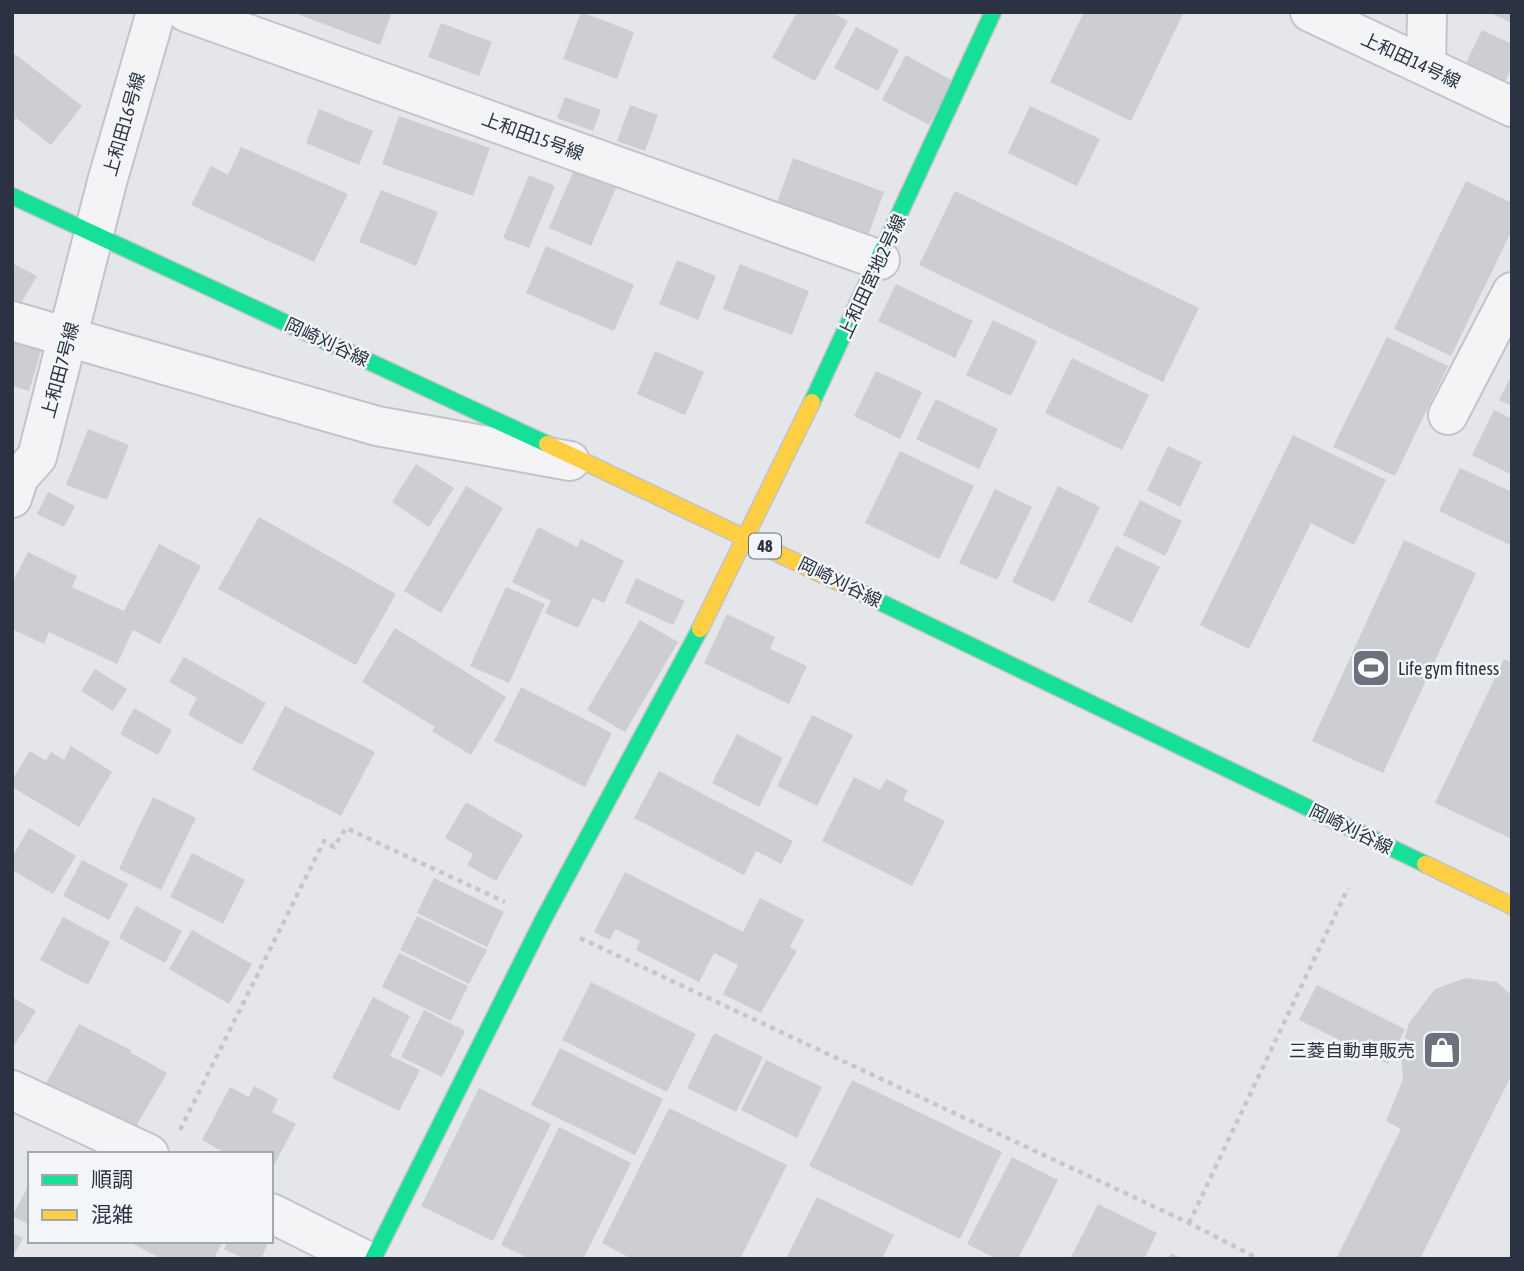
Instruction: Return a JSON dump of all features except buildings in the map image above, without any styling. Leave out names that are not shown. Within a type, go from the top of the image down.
[{"type":"main road","name":"上和田宮地2号線","points":[[373,1259],[543,920],[748,538],[880,260],[993,12]]},
{"type":"main road","name":"岡崎刈谷線","points":[[12,196],[596,466],[1512,906]]},
{"type":"street","name":"上和田16号線","points":[[94,236],[156,12]]},
{"type":"street","name":"上和田15号線","points":[[186,12],[880,260]]},
{"type":"street","name":"上和田14号線","points":[[1310,12],[1512,107]]},
{"type":"street","points":[[1426,66],[1427,12]]},
{"type":"street","name":"上和田7号線","points":[[12,498],[19,477],[37,457],[94,236]]},
{"type":"street","points":[[1448,415],[1512,292]]},
{"type":"street","points":[[12,321],[377,426],[596,466]]},
{"type":"street","points":[[12,1090],[162,1147]]},
{"type":"street","points":[[273,1214],[363,1259]]},
{"type":"path","points":[[162,1147],[324,841],[334,847],[346,828],[1189,1223],[1259,1259]]},
{"type":"path","points":[[1189,1223],[1348,888]]},
{"type":"traffic: fast","points":[[812,402],[993,12]]},
{"type":"traffic: fast","points":[[12,196],[547,444]]},
{"type":"traffic: fast","points":[[853,589],[1425,864]]},
{"type":"traffic: fast","points":[[373,1259],[543,920],[700,629]]},
{"type":"traffic: slow","points":[[700,629],[812,402]]},
{"type":"traffic: slow","points":[[547,444],[853,589]]},
{"type":"traffic: slow","points":[[1425,864],[1512,906]]},
{"type":"place","name":"Life gym fitness","points":[[1371,668]]},
{"type":"place","name":"三菱自動車販売","points":[[1442,1050]]}]
